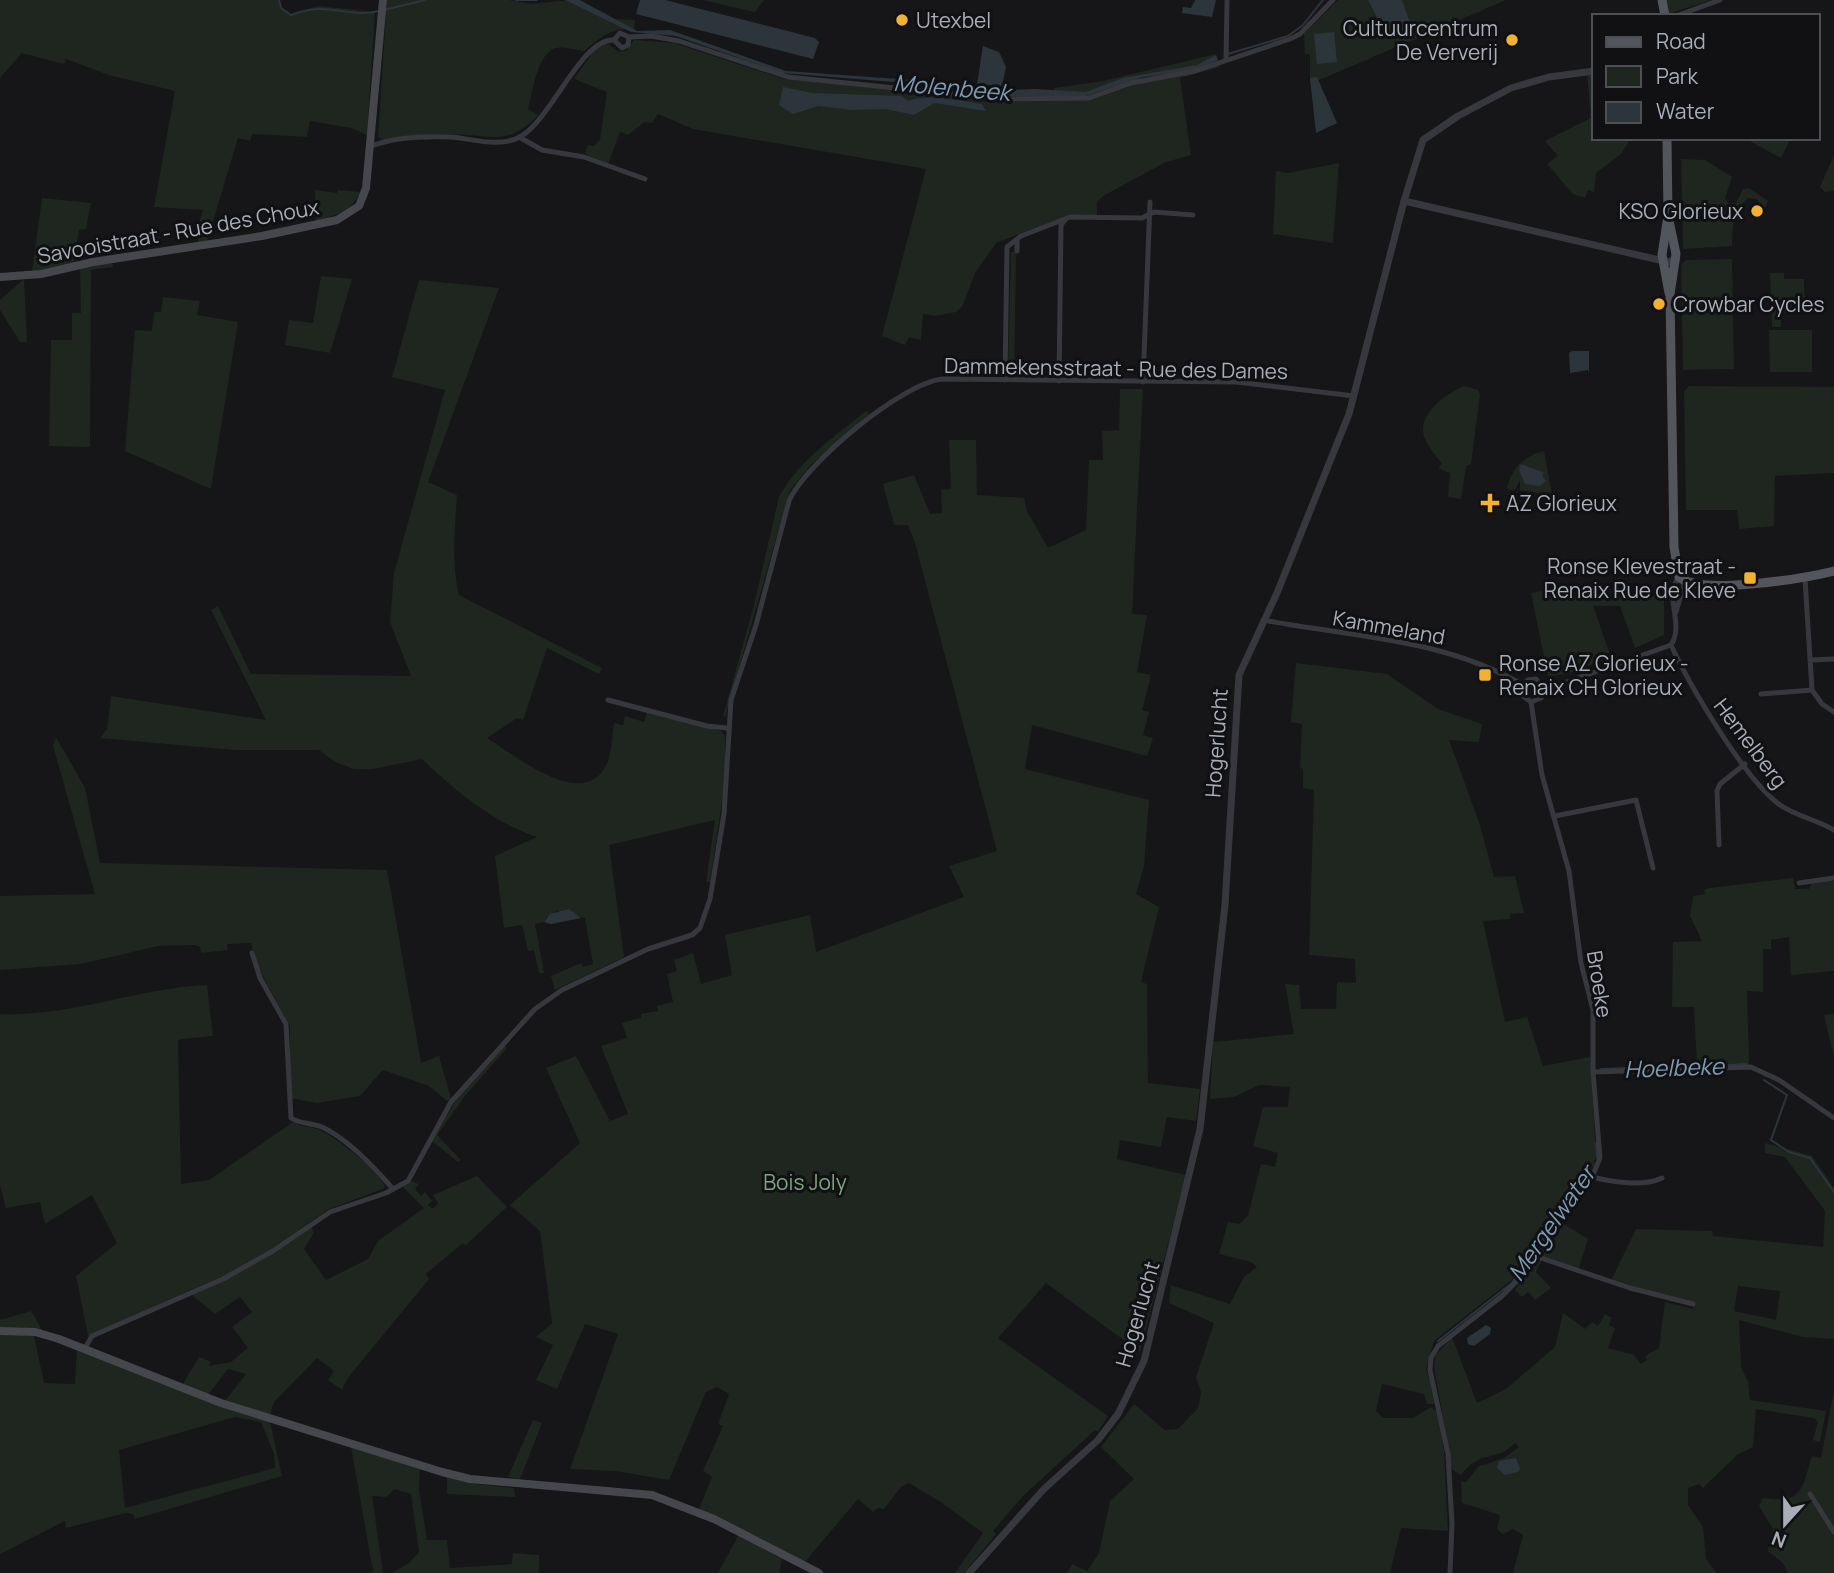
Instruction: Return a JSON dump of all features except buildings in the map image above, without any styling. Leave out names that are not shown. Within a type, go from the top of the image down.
[{"type":"main road","name":"Savooistraat - Rue des Choux","points":[[0,277],[41,274],[93,262],[262,236],[337,220],[353,212],[363,199],[372,146],[382,2]]},
{"type":"main road","points":[[1667,140],[1668,216],[1662,261],[1670,294]]},
{"type":"main road","points":[[1668,216],[1675,249],[1670,294],[1674,547],[1682,579],[1701,585],[1805,579],[1834,571]]},
{"type":"main road","points":[[0,1331],[35,1332],[85,1348],[221,1403],[451,1475],[652,1495],[726,1524],[819,1573]]},
{"type":"street","points":[[1226,59],[1227,0]]},
{"type":"street","points":[[372,146],[432,137],[493,142],[519,137],[548,110],[589,51],[601,42],[623,33],[629,37],[651,36],[679,41],[788,77],[942,90],[990,99],[1088,98],[1130,83],[1195,71],[1295,37],[1333,0]]},
{"type":"street","points":[[1682,14],[1720,0]]},
{"type":"street","points":[[615,38],[622,48],[628,45],[629,37]]},
{"type":"street","name":"Hogerlucht","points":[[969,1573],[1044,1489],[1098,1440],[1118,1414],[1133,1387],[1152,1337],[1196,1156],[1205,1088],[1209,1031],[1225,905],[1237,684],[1335,451],[1354,396],[1418,154],[1428,135],[1511,88],[1549,77],[1592,71]]},
{"type":"street","points":[[519,137],[542,150],[584,156],[645,179]]},
{"type":"street","points":[[1404,201],[1662,261],[1675,259]]},
{"type":"street","points":[[1143,382],[1150,202]]},
{"type":"street","points":[[1005,380],[1007,247],[1021,236],[1070,217],[1142,218],[1150,213],[1193,215]]},
{"type":"street","points":[[1059,381],[1061,225],[1065,220]]},
{"type":"street","points":[[1017,240],[1017,251]]},
{"type":"street","points":[[1662,250],[1667,247],[1675,249]]},
{"type":"street","name":"Dammekensstraat - Rue des Dames","points":[[85,1348],[97,1334],[210,1285],[259,1259],[324,1215],[393,1189],[414,1174],[451,1102],[535,1009],[562,990],[648,949],[692,934],[701,927],[712,890],[724,814],[727,728],[734,689],[757,625],[793,491],[821,457],[917,385],[943,379],[1236,383],[1354,396]]},
{"type":"street","points":[[1676,612],[1682,579]]},
{"type":"street","points":[[1531,702],[1541,698],[1544,690],[1668,646],[1676,631],[1673,586],[1682,579]]},
{"type":"street","points":[[1805,579],[1812,690],[1822,704],[1834,712]]},
{"type":"street","name":"Kammeland","points":[[1263,620],[1417,643],[1471,660],[1523,685]]},
{"type":"street","name":"Hemelberg","points":[[1668,646],[1703,705],[1777,803],[1834,830]]},
{"type":"street","points":[[1811,660],[1834,659]]},
{"type":"street","points":[[1523,685],[1528,680],[1536,679],[1544,690]]},
{"type":"street","name":"Broeke","points":[[1450,1573],[1449,1470],[1442,1417],[1430,1370],[1431,1358],[1441,1343],[1511,1287],[1565,1209],[1592,1177],[1600,1158],[1593,1072],[1593,1010],[1581,963],[1569,871],[1542,775],[1531,702],[1523,696],[1523,685]]},
{"type":"street","points":[[1761,694],[1812,690]]},
{"type":"street","points":[[608,700],[707,726],[727,728]]},
{"type":"street","points":[[1719,845],[1717,792],[1720,784],[1745,764]]},
{"type":"street","points":[[1555,816],[1636,800],[1653,868]]},
{"type":"street","points":[[1799,883],[1834,878]]},
{"type":"street","points":[[252,953],[260,978],[286,1024],[291,1118],[323,1128],[336,1136],[383,1176],[393,1189]]},
{"type":"street","points":[[1593,1072],[1751,1067],[1779,1080],[1834,1118]]},
{"type":"street","points":[[1592,1177],[1607,1181],[1655,1182],[1662,1178]]},
{"type":"street","points":[[1535,1256],[1630,1288],[1693,1304]]},
{"type":"street","points":[[1811,1494],[1834,1532]]},
{"type":"green space","points":[[0,0],[280,0],[281,8],[291,15],[318,6],[375,12],[367,135],[351,128],[310,121],[307,137],[252,134],[250,141],[238,138],[207,241],[198,242],[197,229],[203,210],[154,207],[175,91],[109,75],[66,59],[64,64],[22,53],[0,78]]},
{"type":"green space","points":[[387,0],[509,0],[532,4],[570,0],[610,19],[635,20],[634,31],[613,31],[584,51],[556,48],[550,51],[536,75],[528,109],[538,115],[516,132],[496,137],[440,134],[383,140],[378,137]]},
{"type":"green space","points":[[702,0],[764,0],[755,12]]},
{"type":"green space","points":[[1338,0],[1368,0],[1383,35],[1389,39],[1412,28],[1402,0],[1506,0],[1310,84],[1310,54],[1305,54],[1304,34]]},
{"type":"green space","points":[[1665,0],[1711,0],[1668,14]]},
{"type":"green space","points":[[634,40],[674,43],[784,79],[939,94],[988,102],[1055,99],[1054,88],[1103,81],[1216,54],[1220,67],[1180,78],[1191,155],[1166,162],[1103,196],[1097,202],[1097,216],[1066,216],[996,243],[975,273],[962,307],[956,312],[935,316],[923,314],[921,340],[909,337],[905,345],[882,336],[926,169],[693,129],[658,114],[652,123],[644,122],[628,135],[620,132],[608,164],[585,154],[588,145],[594,146],[600,140],[607,92],[574,79],[595,49],[607,43],[619,52],[626,51]]},
{"type":"green space","points":[[1592,73],[1592,140],[1630,140],[1621,154],[1596,173],[1594,192],[1588,190],[1585,198],[1573,194],[1547,164],[1558,156],[1545,141],[1591,118],[1587,74]]},
{"type":"green space","points":[[1752,140],[1790,140],[1781,158],[1751,142]]},
{"type":"green space","points":[[1834,155],[1834,191],[1825,192],[1820,187]]},
{"type":"green space","points":[[1681,159],[1705,160],[1732,177],[1725,198],[1729,204],[1736,203],[1743,189],[1749,188],[1768,201],[1765,208],[1756,199],[1748,198],[1739,209],[1734,220],[1732,246],[1683,249]]},
{"type":"green space","points":[[1339,163],[1333,243],[1273,234],[1276,171],[1288,173]]},
{"type":"green space","points":[[315,190],[360,192],[347,209],[316,221]]},
{"type":"green space","points":[[42,198],[91,203],[86,229],[79,230],[74,262],[32,272]]},
{"type":"green space","points":[[1011,252],[1016,252],[1014,377],[1008,374]]},
{"type":"green space","points":[[1732,259],[1734,369],[1683,370],[1681,265],[1686,260]]},
{"type":"green space","points":[[112,261],[113,267],[91,270],[90,447],[49,446],[51,340],[72,340],[72,313],[81,313],[80,268]]},
{"type":"green space","points":[[1770,273],[1784,273],[1784,279],[1804,279],[1805,312],[1781,313],[1781,327],[1772,327]]},
{"type":"green space","points":[[321,276],[352,279],[330,353],[285,345],[289,320],[313,323]]},
{"type":"green space","points":[[24,279],[27,342],[20,342],[0,310],[0,300]]},
{"type":"green space","points":[[419,280],[499,288],[428,482],[457,495],[454,558],[459,595],[602,668],[599,674],[547,648],[523,720],[517,718],[487,738],[550,776],[568,782],[584,783],[598,776],[608,761],[614,723],[623,725],[625,716],[644,722],[647,712],[721,731],[725,736],[725,782],[710,882],[706,882],[715,820],[609,845],[624,957],[555,990],[551,976],[581,963],[583,967],[593,964],[585,918],[557,911],[544,922],[535,924],[544,973],[539,973],[534,950],[528,951],[522,925],[504,928],[495,856],[537,837],[490,815],[422,759],[373,769],[354,769],[335,762],[319,750],[234,750],[100,738],[107,729],[111,696],[266,720],[211,610],[218,606],[251,674],[411,676],[390,622],[394,573],[445,390],[392,377]]},
{"type":"green space","points":[[163,297],[200,301],[197,315],[238,322],[211,489],[125,451],[135,330],[152,331],[154,312],[161,312]]},
{"type":"green space","points":[[1769,330],[1812,330],[1812,372],[1770,372]]},
{"type":"green space","points":[[1464,386],[1478,390],[1480,394],[1471,464],[1466,466],[1461,499],[1448,497],[1450,473],[1438,468],[1442,464],[1423,432],[1427,415],[1433,408]]},
{"type":"green space","points":[[1689,386],[1834,387],[1834,473],[1775,476],[1774,526],[1739,529],[1737,510],[1686,510],[1684,392]]},
{"type":"green space","name":"Bois Joly","points":[[1120,389],[1143,389],[1132,614],[1147,615],[1137,672],[1151,675],[1142,710],[1149,712],[1143,735],[1153,738],[1147,756],[1032,725],[1025,769],[1149,800],[1144,866],[1136,894],[1159,907],[1141,982],[1147,984],[1148,1083],[1200,1089],[1196,1121],[1167,1117],[1161,1147],[1120,1140],[1117,1159],[1186,1175],[1140,1352],[1046,1283],[998,1338],[1108,1416],[1098,1432],[1095,1430],[1023,1496],[993,1531],[996,1534],[964,1573],[955,1573],[983,1533],[941,1502],[909,1483],[901,1487],[884,1509],[877,1508],[873,1512],[858,1499],[804,1563],[699,1509],[712,1477],[703,1471],[723,1426],[718,1424],[729,1394],[717,1387],[706,1392],[669,1480],[615,1471],[570,1469],[618,1334],[585,1324],[557,1389],[536,1380],[553,1345],[536,1337],[552,1323],[540,1231],[510,1205],[580,1143],[546,1068],[576,1056],[610,1121],[628,1114],[601,1046],[627,1038],[622,1023],[641,1018],[641,1014],[658,1011],[657,1006],[673,1002],[667,974],[677,971],[674,960],[693,953],[701,984],[732,975],[725,935],[810,915],[816,952],[964,897],[949,866],[997,851],[915,543],[908,525],[894,525],[883,484],[914,475],[930,514],[942,513],[941,490],[951,489],[949,440],[976,440],[977,495],[1024,498],[1027,511],[1048,548],[1086,530],[1089,460],[1103,460],[1102,431],[1119,430]]},
{"type":"green space","points":[[866,411],[869,414],[812,464],[790,490],[725,717],[723,716],[754,605],[779,497],[807,461]]},
{"type":"green space","points":[[1544,451],[1552,495],[1520,490],[1520,480],[1515,490],[1507,489],[1515,469],[1530,456]]},
{"type":"green space","points":[[1571,586],[1575,597],[1664,595],[1664,635],[1635,648],[1620,606],[1593,606],[1611,657],[1566,674],[1548,676],[1531,593]]},
{"type":"green space","points":[[1296,663],[1387,674],[1438,709],[1482,724],[1479,742],[1449,740],[1479,822],[1494,877],[1515,876],[1524,913],[1510,914],[1510,919],[1483,921],[1505,1022],[1527,1017],[1543,1066],[1590,1057],[1596,1154],[1594,1165],[1554,1218],[1588,1239],[1578,1271],[1543,1258],[1536,1272],[1551,1288],[1535,1300],[1528,1292],[1522,1297],[1515,1290],[1520,1283],[1513,1279],[1434,1341],[1426,1369],[1437,1404],[1427,1404],[1424,1394],[1382,1384],[1376,1411],[1384,1418],[1413,1418],[1431,1407],[1438,1412],[1444,1451],[1448,1531],[1401,1528],[1390,1573],[1067,1573],[1072,1564],[1087,1571],[1099,1553],[1110,1501],[1134,1479],[1101,1447],[1134,1404],[1165,1430],[1178,1429],[1198,1408],[1201,1392],[1196,1377],[1214,1323],[1169,1303],[1171,1285],[1230,1304],[1244,1277],[1257,1267],[1251,1262],[1219,1254],[1228,1222],[1239,1224],[1248,1216],[1261,1164],[1275,1167],[1278,1153],[1253,1146],[1263,1107],[1288,1107],[1290,1087],[1259,1085],[1234,1097],[1210,1099],[1213,1042],[1294,1034],[1285,984],[1299,985],[1301,1009],[1336,1009],[1337,982],[1356,983],[1355,959],[1309,955],[1314,790],[1303,788],[1303,769],[1300,768],[1302,724],[1291,722]]},
{"type":"green space","points":[[56,737],[85,788],[100,863],[387,870],[421,1063],[439,1056],[451,1099],[447,1101],[429,1086],[383,1070],[360,1096],[317,1103],[290,1098],[290,1026],[256,964],[251,943],[227,944],[228,950],[201,953],[200,947],[195,945],[158,946],[81,964],[0,970],[0,896],[95,894],[53,746]]},
{"type":"green space","points":[[1793,878],[1795,889],[1809,889],[1812,883],[1834,881],[1834,971],[1791,975],[1789,937],[1771,940],[1771,949],[1763,949],[1763,992],[1747,991],[1749,1063],[1697,1064],[1694,1007],[1672,1007],[1673,942],[1702,941],[1690,916],[1693,896],[1705,894],[1704,890],[1710,888]]},
{"type":"green space","points":[[207,985],[213,1036],[178,1041],[181,1184],[209,1180],[293,1122],[320,1130],[336,1140],[368,1165],[385,1188],[327,1210],[277,1246],[234,1271],[88,1336],[76,1276],[117,1243],[92,1195],[45,1224],[40,1202],[6,1208],[0,1185],[0,1014],[53,1011],[155,991]]},
{"type":"green space","points":[[1834,1014],[1834,1057],[1824,1015]]},
{"type":"green space","points":[[504,1045],[507,1048],[465,1096],[437,1135],[461,1160],[458,1162],[432,1141],[456,1100]]},
{"type":"green space","points":[[1765,1143],[1812,1156],[1834,1188],[1834,1339],[1803,1337],[1739,1320],[1741,1367],[1748,1382],[1750,1400],[1826,1411],[1820,1442],[1813,1440],[1818,1422],[1814,1418],[1756,1409],[1753,1447],[1737,1455],[1703,1488],[1699,1484],[1688,1488],[1688,1505],[1703,1527],[1706,1559],[1717,1573],[1513,1573],[1523,1535],[1513,1529],[1503,1534],[1497,1529],[1500,1515],[1462,1503],[1461,1481],[1466,1482],[1478,1467],[1504,1458],[1519,1447],[1515,1443],[1502,1453],[1475,1461],[1461,1475],[1452,1470],[1434,1366],[1436,1355],[1452,1337],[1477,1403],[1506,1389],[1555,1347],[1563,1313],[1585,1329],[1592,1322],[1598,1326],[1605,1314],[1612,1318],[1609,1325],[1615,1328],[1608,1348],[1634,1355],[1641,1364],[1647,1360],[1645,1356],[1659,1348],[1665,1302],[1693,1309],[1694,1303],[1611,1281],[1636,1229],[1712,1231],[1713,1236],[1823,1247],[1825,1211],[1785,1157],[1765,1153]],"holes":[[[1738,1286],[1780,1291],[1776,1320],[1734,1311]]]},
{"type":"green space","points":[[477,1176],[507,1207],[465,1246],[463,1243],[426,1274],[429,1279],[347,1379],[342,1390],[328,1380],[334,1371],[317,1358],[274,1402],[270,1415],[225,1401],[246,1374],[228,1369],[208,1395],[183,1384],[199,1357],[211,1362],[209,1366],[231,1362],[248,1348],[232,1327],[252,1312],[240,1297],[215,1314],[192,1295],[259,1262],[311,1226],[314,1233],[304,1249],[326,1280],[368,1259],[378,1241],[424,1208],[403,1187],[411,1181],[419,1184],[415,1189],[421,1196],[425,1192],[432,1201],[428,1205],[432,1209],[438,1204],[433,1195]]},
{"type":"green space","points":[[31,1311],[42,1330],[0,1328],[0,1320]]},
{"type":"green space","points":[[0,1334],[34,1336],[44,1383],[75,1384],[77,1348],[168,1386],[270,1422],[282,1476],[135,1519],[133,1514],[126,1513],[66,1528],[65,1521],[0,1554]],"holes":[[[235,1417],[261,1422],[274,1454],[275,1468],[125,1508],[119,1450]]]},
{"type":"green space","points":[[1834,1391],[1834,1573],[1788,1573],[1783,1563],[1768,1551],[1773,1529],[1759,1506],[1763,1498],[1786,1499],[1793,1496],[1802,1486],[1812,1456],[1821,1458]]},
{"type":"green space","points":[[533,1420],[542,1423],[520,1479],[508,1477]]},
{"type":"green space","points":[[351,1447],[420,1469],[419,1490],[427,1540],[447,1540],[450,1568],[512,1564],[513,1553],[539,1555],[539,1573],[392,1573],[409,1563],[419,1552],[411,1494],[395,1489],[386,1497],[372,1496],[383,1573],[368,1573],[373,1571]]},
{"type":"green space","points":[[447,1477],[476,1484],[514,1488],[515,1497],[447,1494]]},
{"type":"green space","points":[[738,1536],[782,1559],[779,1573],[718,1573]]},
{"type":"water","points":[[565,0],[580,0],[637,31],[670,30],[786,71],[954,83],[988,91],[1035,89],[1086,92],[1123,78],[1197,65],[1216,55],[1218,60],[1194,70],[1143,77],[1082,97],[990,96],[956,87],[782,73],[676,36],[631,32]]},
{"type":"water","points":[[640,0],[665,0],[815,38],[819,42],[813,59],[636,14]]},
{"type":"water","points":[[1195,0],[1216,0],[1212,17],[1182,13],[1183,7],[1191,8]]},
{"type":"water","points":[[1368,0],[1402,0],[1412,28],[1387,39]]},
{"type":"water","points":[[1334,32],[1337,62],[1317,64],[1314,34]]},
{"type":"water","points":[[983,46],[999,52],[1006,67],[1002,86],[977,84]]},
{"type":"water","points":[[1317,77],[1337,123],[1316,133],[1310,78]]},
{"type":"water","points":[[783,87],[812,93],[901,96],[908,101],[945,98],[982,104],[986,111],[934,103],[914,115],[886,109],[852,110],[818,106],[793,114],[779,105]]},
{"type":"water","points":[[1589,351],[1589,373],[1588,370],[1570,373],[1569,353]]},
{"type":"water","points":[[1521,464],[1545,473],[1542,475],[1546,481],[1540,486],[1525,484],[1519,470]]},
{"type":"water","points":[[1554,560],[1583,571],[1585,575],[1557,572],[1553,567]]},
{"type":"water","points":[[569,909],[581,918],[551,924],[544,922],[550,914]]},
{"type":"water","points":[[1486,1325],[1491,1328],[1490,1334],[1474,1346],[1468,1344],[1467,1338]]},
{"type":"water","points":[[1516,1458],[1520,1469],[1518,1472],[1505,1475],[1497,1468],[1499,1461]]},
{"type":"waterway","name":"Molenbeek","points":[[279,0],[281,8],[291,15],[317,9],[357,13],[379,11]]},
{"type":"waterway","name":"Molenbeek","points":[[384,10],[425,0]]},
{"type":"waterway","name":"Molenbeek","points":[[516,0],[537,0]]},
{"type":"waterway","name":"Molenbeek","points":[[1228,54],[1288,36],[1303,25],[1323,0]]},
{"type":"waterway","name":"Hoelbeke","points":[[1601,1069],[1747,1064]]},
{"type":"waterway","name":"Hoelbeke","points":[[1764,1080],[1787,1095],[1771,1140],[1789,1152],[1810,1158],[1834,1192]]},
{"type":"waterway","name":"Mergelwater","points":[[1596,1143],[1597,1158]]},
{"type":"waterway","name":"Mergelwater","points":[[1438,1341],[1512,1283],[1559,1214]]},
{"type":"place","name":"Utexbel","points":[[902,20]]},
{"type":"place","name":"Cultuurcentrum De Ververij","points":[[1512,40]]},
{"type":"place","name":"KSO Glorieux","points":[[1757,211]]},
{"type":"place","name":"Crowbar Cycles","points":[[1659,304]]},
{"type":"place","name":"AZ Glorieux","points":[[1490,503]]},
{"type":"place","name":"Ronse Klevestraat - Renaix Rue de Kleve","points":[[1750,578]]},
{"type":"place","name":"Ronse AZ Glorieux - Renaix CH Glorieux","points":[[1485,675]]}]
